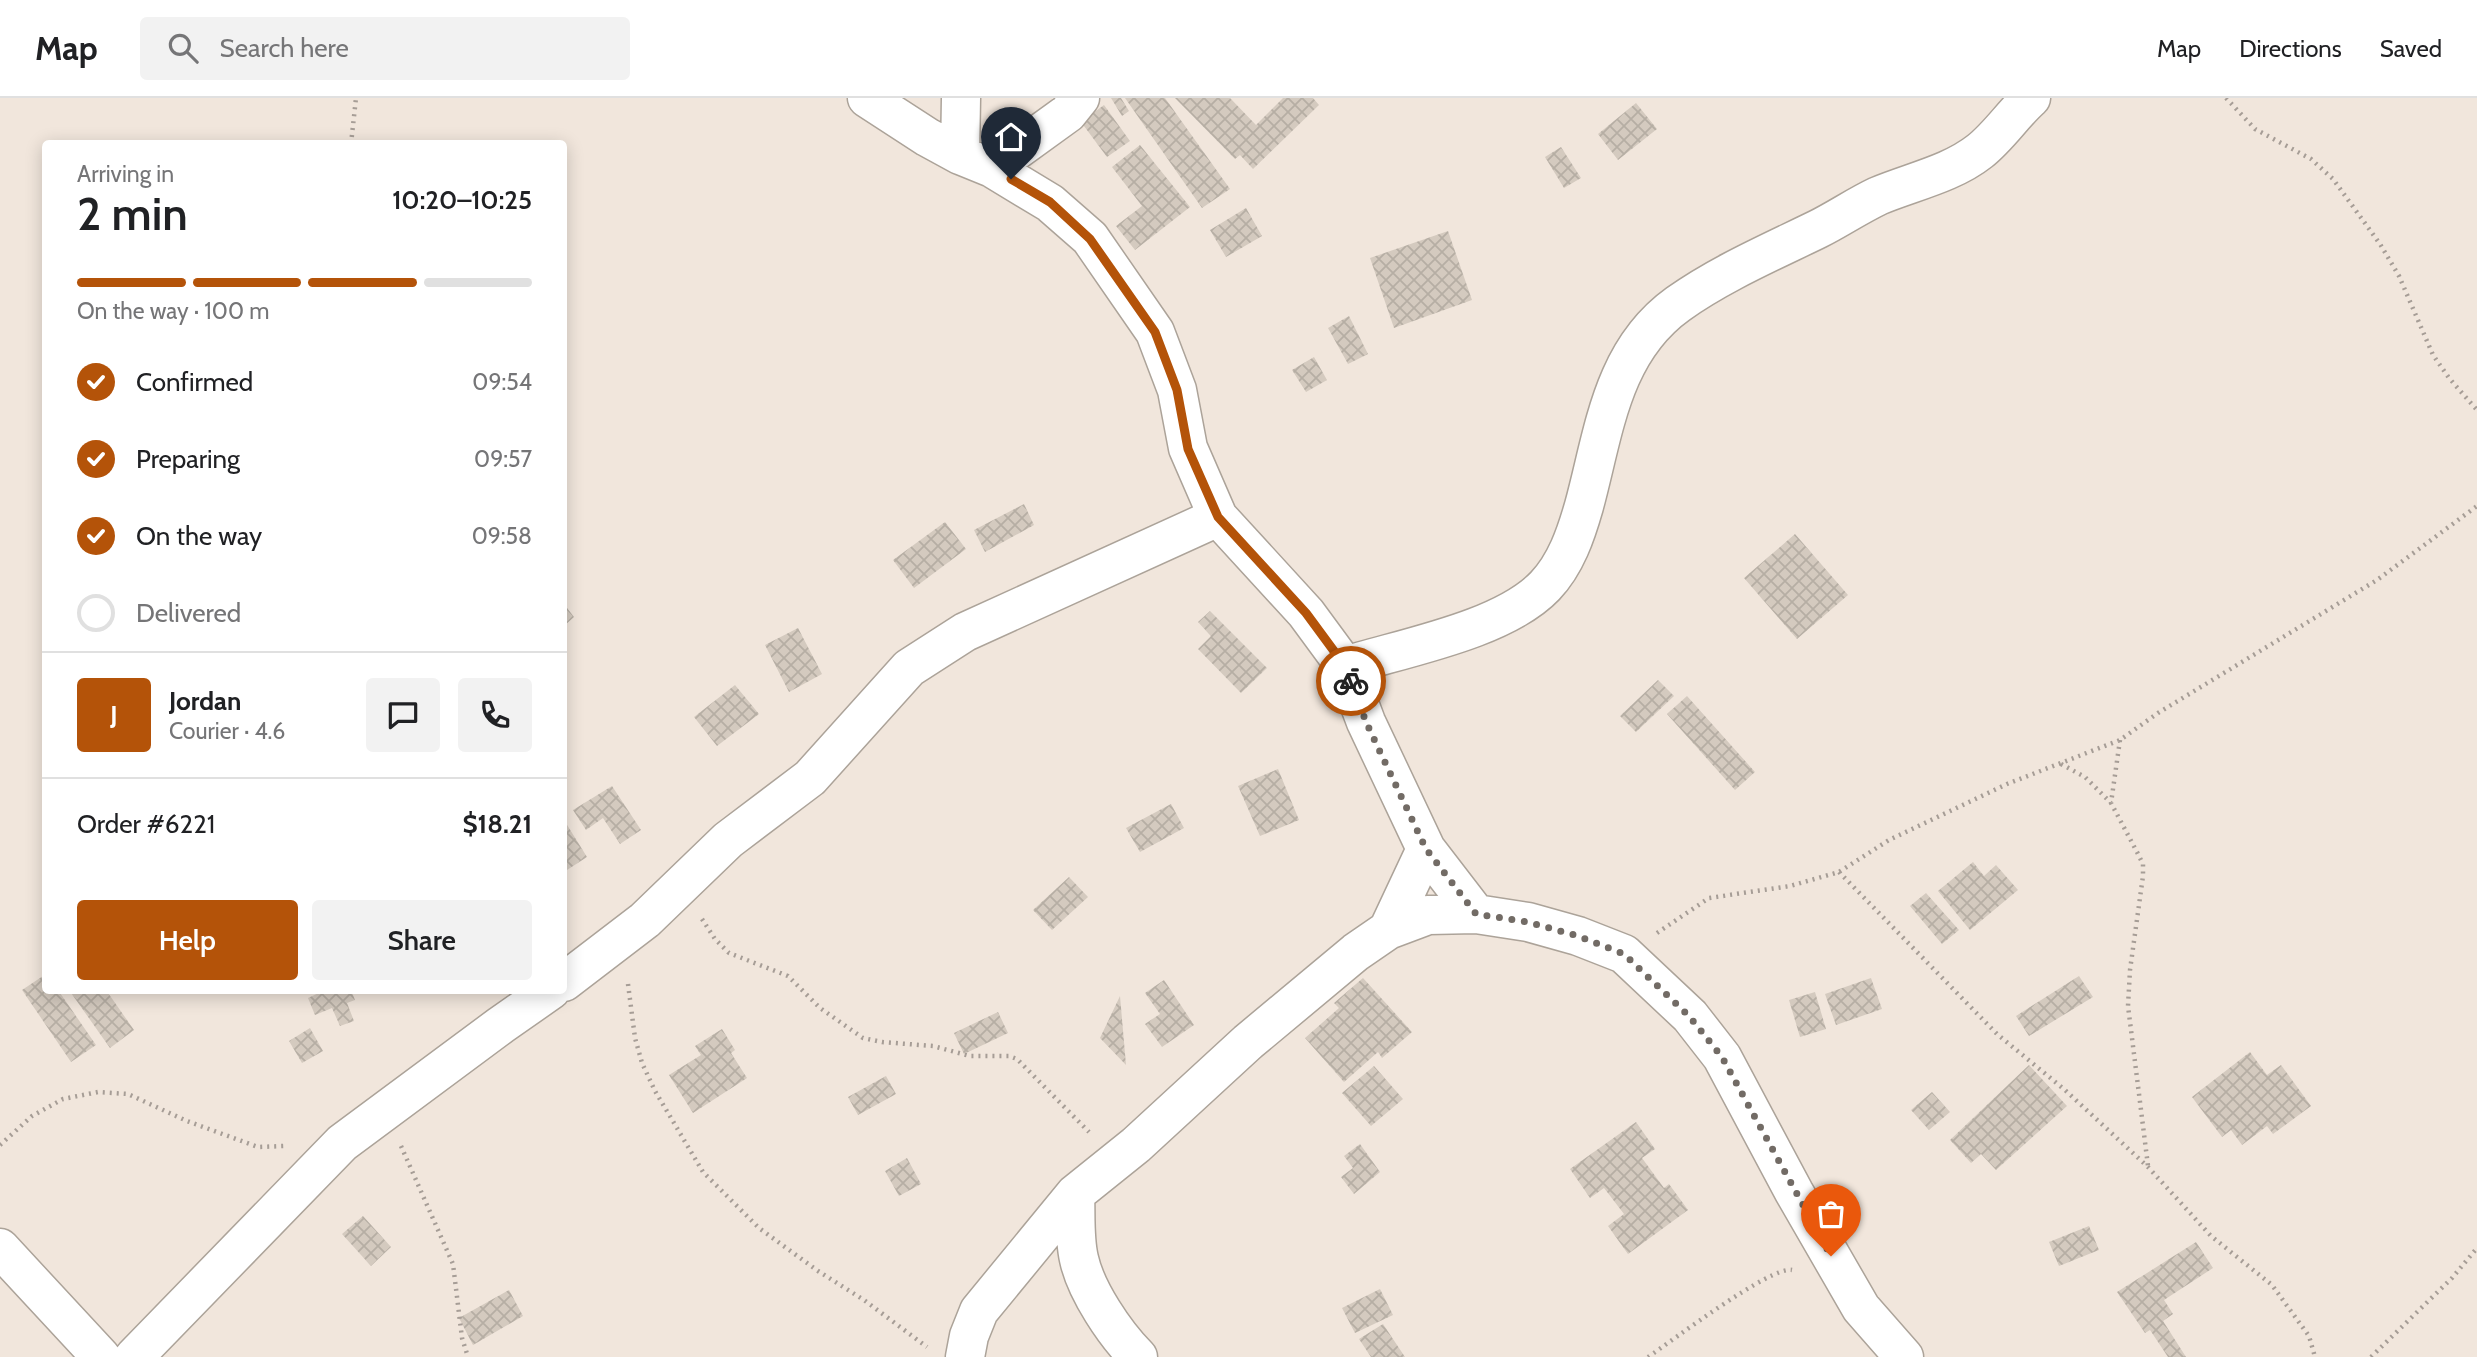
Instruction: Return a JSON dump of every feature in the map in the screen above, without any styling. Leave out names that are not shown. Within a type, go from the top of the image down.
[{"type":"street","points":[[867,98],[927,136],[1050,202],[1090,239],[1155,332],[1177,390],[1188,449],[1218,517],[1306,613],[1345,666],[1366,722],[1426,849],[1476,914]]},
{"type":"street","points":[[961,98],[976,161]]},
{"type":"street","points":[[976,161],[1068,113],[1080,98]]},
{"type":"street","points":[[1345,666],[1490,622],[1516,608],[1545,586],[1574,540],[1612,395],[1630,355],[1653,326],[1678,304],[1870,200],[1962,162],[1980,151],[2031,98]]},
{"type":"street","points":[[567,980],[645,920],[728,840],[810,778],[909,668],[965,632],[1218,517]]},
{"type":"street","points":[[1388,930],[1426,849]]},
{"type":"street","points":[[949,1354],[968,1336],[979,1311],[1075,1194],[1136,1145],[1248,1042],[1356,952],[1388,930],[1428,915],[1476,914],[1528,922],[1578,936],[1624,954],[1689,1016],[1722,1057],[1794,1192],[1861,1308],[1903,1357]]},
{"type":"street","points":[[134,1357],[342,1143],[545,994]]},
{"type":"street","points":[[1075,1194],[1079,1262],[1114,1332],[1138,1357]]},
{"type":"street","points":[[0,1248],[101,1357]]},
{"type":"path","points":[[351,140],[356,98]]},
{"type":"path","points":[[2226,98],[2255,128],[2311,159],[2333,178],[2381,244],[2399,276],[2433,355],[2449,379],[2477,410]]},
{"type":"path","points":[[1624,954],[1709,898],[1790,886],[1839,872],[1889,840],[2007,784],[2120,740],[2158,713],[2377,580],[2477,506]]},
{"type":"path","points":[[2111,803],[2120,740]]},
{"type":"path","points":[[2060,763],[2085,777],[2111,803],[2143,864],[2128,1006],[2148,1167]]},
{"type":"path","points":[[1839,872],[1997,1034],[2065,1090],[2148,1167],[2211,1236],[2272,1285],[2309,1336],[2315,1357]]},
{"type":"path","points":[[679,887],[715,939],[729,953],[788,976],[820,1008],[863,1038],[933,1046],[970,1056],[1009,1056],[1017,1059],[1116,1161]]},
{"type":"path","points":[[621,938],[635,1038],[642,1063],[655,1091],[703,1172],[759,1228],[949,1354]]},
{"type":"path","points":[[0,1145],[32,1116],[63,1099],[98,1092],[128,1094],[187,1121],[258,1147],[342,1143]]},
{"type":"path","points":[[386,1112],[453,1264],[462,1338],[468,1357]]},
{"type":"path","points":[[2371,1357],[2452,1278],[2477,1248]]},
{"type":"path","points":[[1648,1357],[1748,1289],[1784,1268],[1843,1278]]},
{"type":"building","points":[[1111,98],[1121,98],[1129,111],[1122,116]]},
{"type":"building","points":[[1125,98],[1165,98],[1230,189],[1202,208]]},
{"type":"building","points":[[1175,98],[1230,98],[1256,125],[1283,98],[1313,98],[1319,105],[1253,169],[1240,155],[1235,159]]},
{"type":"building","points":[[1636,103],[1657,129],[1618,160],[1598,134]]},
{"type":"building","points":[[1104,105],[1130,141],[1107,157],[1081,122]]},
{"type":"building","points":[[1140,145],[1190,207],[1135,250],[1116,226],[1142,206],[1112,167]]},
{"type":"building","points":[[1561,147],[1581,178],[1564,188],[1545,157]]},
{"type":"building","points":[[1246,208],[1262,236],[1226,257],[1210,230]]},
{"type":"building","points":[[1448,231],[1472,300],[1394,328],[1370,258]]},
{"type":"building","points":[[1349,316],[1368,354],[1348,364],[1328,328]]},
{"type":"building","points":[[1314,357],[1327,380],[1306,392],[1292,370]]},
{"type":"building","points":[[1024,504],[1034,525],[985,552],[974,530]]},
{"type":"building","points":[[945,522],[966,549],[914,588],[893,560]]},
{"type":"building","points":[[1795,534],[1848,595],[1797,639],[1744,578]]},
{"type":"building","points":[[567,608],[574,617],[567,623]]},
{"type":"building","points":[[1210,611],[1267,668],[1241,693],[1198,649],[1211,636],[1198,622]]},
{"type":"building","points":[[798,628],[822,674],[789,692],[765,645]]},
{"type":"building","points":[[1658,680],[1674,696],[1636,732],[1620,716]]},
{"type":"building","points":[[735,685],[759,714],[717,746],[694,717]]},
{"type":"building","points":[[1687,696],[1755,772],[1735,790],[1667,714]]},
{"type":"building","points":[[1278,769],[1299,820],[1260,836],[1238,786]]},
{"type":"building","points":[[612,786],[641,830],[620,844],[603,818],[586,830],[573,810]]},
{"type":"building","points":[[1171,804],[1184,828],[1140,852],[1126,828]]},
{"type":"building","points":[[567,825],[587,857],[567,870]]},
{"type":"building","points":[[1973,862],[1984,876],[1996,865],[2018,890],[1970,930],[1938,891]]},
{"type":"building","points":[[1069,877],[1088,897],[1052,930],[1033,910]]},
{"type":"building","points":[[1926,893],[1959,930],[1942,944],[1910,906]]},
{"type":"building","points":[[2079,976],[2093,997],[2029,1036],[2016,1016]]},
{"type":"building","points":[[42,977],[42,994],[61,994],[96,1045],[71,1062],[22,990]]},
{"type":"building","points":[[1363,978],[1412,1032],[1382,1058],[1378,1052],[1344,1082],[1305,1038],[1339,1008],[1334,1003]]},
{"type":"building","points":[[1871,978],[1882,1009],[1836,1025],[1825,994]]},
{"type":"building","points":[[1164,980],[1194,1025],[1162,1047],[1145,1024],[1160,1014],[1145,993]]},
{"type":"building","points":[[1815,992],[1826,1029],[1800,1037],[1789,1000]]},
{"type":"building","points":[[72,994],[109,994],[134,1030],[110,1048]]},
{"type":"building","points":[[316,994],[353,994],[355,1000],[347,1003],[354,1021],[340,1026],[332,1008],[315,1015],[308,998]]},
{"type":"building","points":[[1120,996],[1126,1065],[1100,1038]]},
{"type":"building","points":[[998,1012],[1008,1033],[964,1054],[954,1033]]},
{"type":"building","points":[[310,1028],[323,1051],[302,1063],[289,1041]]},
{"type":"building","points":[[722,1029],[735,1050],[731,1053],[747,1078],[693,1113],[669,1075],[701,1055],[695,1046]]},
{"type":"building","points":[[2250,1052],[2267,1075],[2281,1065],[2311,1106],[2273,1134],[2267,1126],[2242,1145],[2231,1130],[2222,1137],[2192,1097]]},
{"type":"building","points":[[2029,1065],[2067,1106],[1996,1170],[1981,1154],[1971,1163],[1950,1140]]},
{"type":"building","points":[[1374,1066],[1403,1099],[1371,1126],[1342,1093]]},
{"type":"building","points":[[886,1076],[896,1094],[858,1115],[848,1097]]},
{"type":"building","points":[[1932,1092],[1950,1112],[1929,1130],[1911,1110]]},
{"type":"building","points":[[1636,1122],[1655,1149],[1642,1158],[1664,1188],[1669,1184],[1688,1210],[1628,1254],[1608,1226],[1624,1214],[1604,1188],[1590,1198],[1570,1169]]},
{"type":"building","points":[[1360,1144],[1380,1172],[1354,1194],[1341,1177],[1353,1168],[1344,1156]]},
{"type":"building","points":[[907,1158],[921,1184],[899,1196],[885,1171]]},
{"type":"building","points":[[363,1216],[391,1247],[371,1266],[342,1234]]},
{"type":"building","points":[[2089,1226],[2099,1250],[2059,1266],[2049,1242]]},
{"type":"building","points":[[2196,1242],[2213,1268],[2164,1300],[2173,1314],[2163,1321],[2186,1357],[2168,1357],[2150,1330],[2145,1333],[2117,1292]]},
{"type":"building","points":[[1380,1289],[1393,1315],[1355,1333],[1342,1308]]},
{"type":"building","points":[[509,1290],[523,1316],[473,1345],[459,1318]]},
{"type":"building","points":[[1383,1324],[1405,1357],[1371,1357],[1359,1339]]},
{"type":"way so far","points":[[1351,681],[1366,722],[1426,849],[1476,914],[1528,922],[1578,936],[1624,954],[1689,1016],[1722,1057],[1831,1256]]},
{"type":"route","points":[[1011,179],[1050,202],[1090,239],[1155,332],[1177,390],[1188,449],[1218,517],[1306,613],[1345,666],[1351,681]]}]
